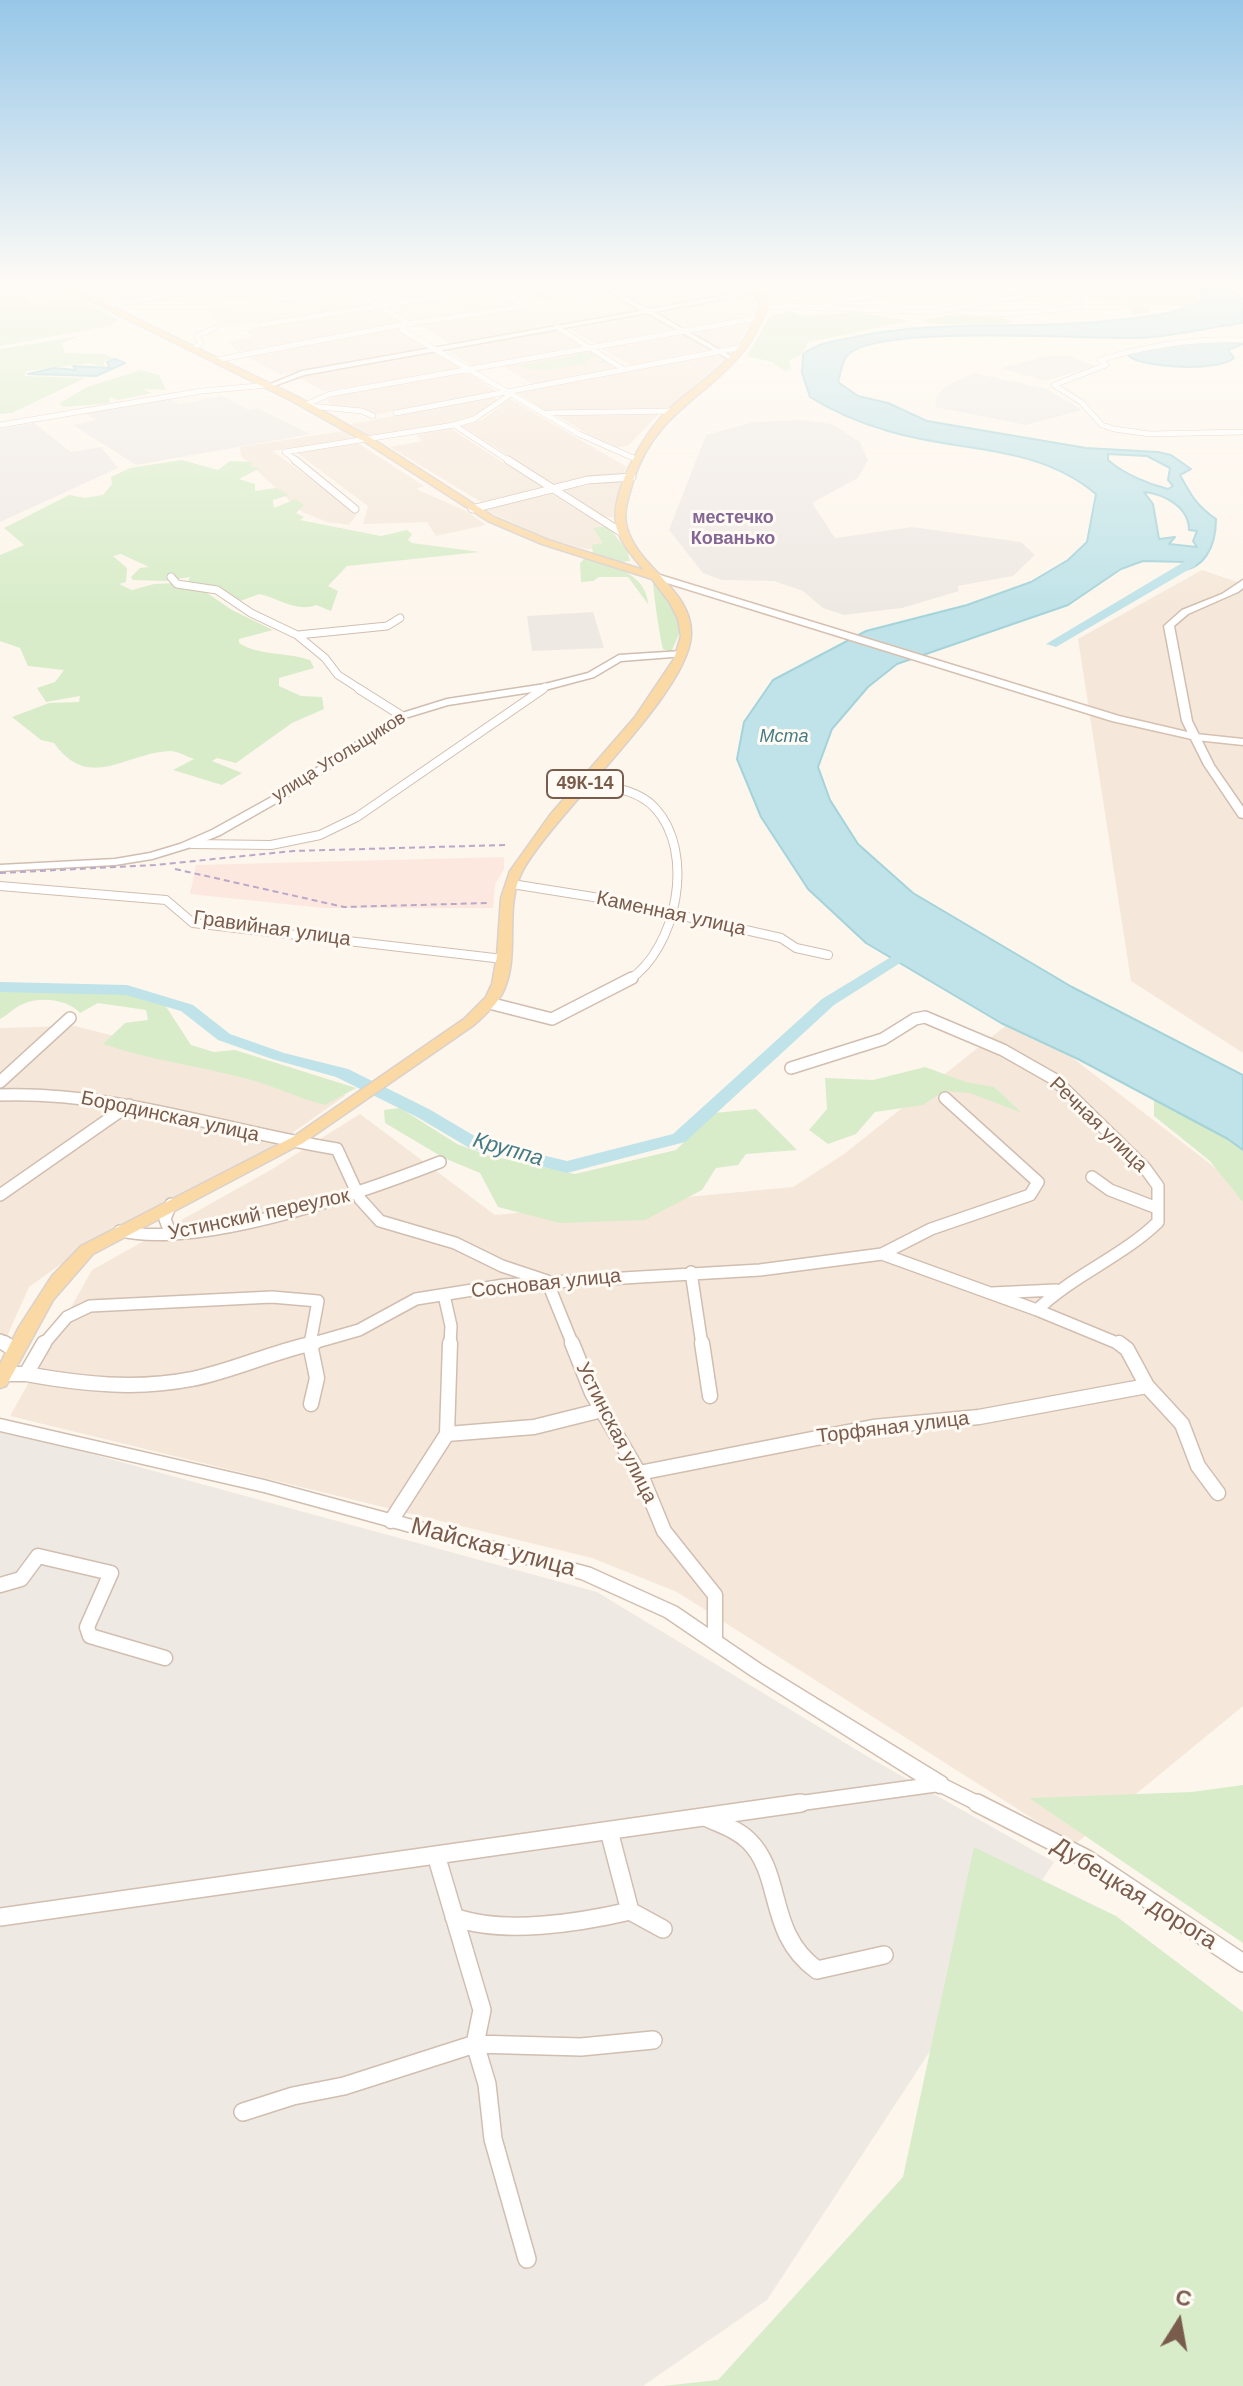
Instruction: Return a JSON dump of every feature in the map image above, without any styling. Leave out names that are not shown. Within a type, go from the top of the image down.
[{"type":"main road","points":[[278,390],[368,440],[472,509],[545,542],[1116,719],[1196,737],[1243,742]]},
{"type":"main road","points":[[682,654],[686,636],[680,608],[624,534],[620,512],[649,437],[696,390]]},
{"type":"main road","points":[[680,608],[688,599],[716,596]]},
{"type":"main road","name":"49К-14","points":[[2,1376],[8,1345],[62,1273],[87,1250],[120,1230],[292,1143],[469,1022],[489,1003],[499,986],[512,884],[533,847],[586,783],[682,654]]},
{"type":"street","points":[[0,425],[209,390]]},
{"type":"street","points":[[307,406],[330,394],[349,390]]},
{"type":"street","points":[[507,390],[592,442],[638,460]]},
{"type":"street","points":[[396,413],[518,390]]},
{"type":"street","points":[[1062,390],[1081,402],[1102,425],[1141,434],[1243,432]]},
{"type":"street","points":[[355,509],[340,493],[285,452],[454,425],[474,419],[510,392]]},
{"type":"street","points":[[307,406],[362,411],[373,416]]},
{"type":"street","points":[[542,412],[673,411]]},
{"type":"street","points":[[454,425],[624,534]]},
{"type":"street","points":[[472,509],[607,477],[632,477]]},
{"type":"street","points":[[171,577],[171,581],[177,584],[217,590],[232,603],[300,637],[338,675],[402,716]]},
{"type":"street","points":[[1243,583],[1235,593],[1176,616],[1169,626],[1187,721],[1209,765],[1243,815]]},
{"type":"street","points":[[300,637],[387,626],[400,618]]},
{"type":"street","name":"улица Угольщиков","points":[[0,868],[115,862],[149,857],[192,844],[243,817],[402,716],[447,702],[545,687],[591,675],[619,658],[682,654]]},
{"type":"street","points":[[192,844],[271,845],[320,835],[357,817],[545,687]]},
{"type":"street","points":[[489,1003],[552,1019],[648,966],[678,897],[677,858],[659,812],[631,792],[586,783]]},
{"type":"street","name":"Каменная улица","points":[[512,884],[671,913],[781,938],[796,948],[828,955]]},
{"type":"street","name":"Гравийная улица","points":[[0,886],[166,900],[193,923],[503,959]]},
{"type":"street","name":"Речная улица","points":[[791,1068],[883,1039],[915,1019],[925,1017],[1003,1050],[1054,1079],[1145,1168],[1158,1186],[1157,1208]]},
{"type":"street","points":[[0,1082],[70,1018]]},
{"type":"street","name":"Бородинская улица","points":[[0,1095],[62,1095],[129,1105],[292,1143]]},
{"type":"street","name":"Сосновая улица","points":[[26,1374],[89,1386],[148,1387],[214,1373],[274,1352],[359,1330],[416,1299],[547,1281],[760,1270],[882,1254],[931,1229],[1030,1195],[1038,1182],[945,1098]]},
{"type":"street","points":[[0,1195],[129,1105]]},
{"type":"street","points":[[292,1143],[337,1149],[359,1194],[380,1221],[455,1243],[502,1266],[547,1281]]},
{"type":"street","name":"Устинский переулок","points":[[120,1230],[139,1236],[171,1235],[274,1216],[359,1194],[440,1162]]},
{"type":"street","points":[[1037,1310],[1056,1290],[1147,1235],[1158,1222],[1157,1208],[1110,1190],[1092,1177]]},
{"type":"street","points":[[171,1204],[165,1219],[171,1235]]},
{"type":"street","points":[[882,1254],[920,1264],[987,1294],[1114,1339],[1127,1349],[1147,1386],[1182,1424],[1198,1466],[1218,1493]]},
{"type":"street","points":[[691,1272],[710,1396]]},
{"type":"street","name":"Устинская улица","points":[[547,1281],[602,1410],[639,1473],[664,1531],[715,1595],[715,1642]]},
{"type":"street","points":[[987,1294],[1056,1290]]},
{"type":"street","points":[[391,1521],[447,1434],[451,1326],[444,1295]]},
{"type":"street","points":[[2,1376],[26,1374],[57,1322],[74,1310],[90,1306],[272,1297],[318,1301],[310,1344],[317,1378],[311,1404]]},
{"type":"street","name":"Торфяная улица","points":[[639,1473],[845,1432],[979,1417],[1147,1386]]},
{"type":"street","points":[[447,1434],[534,1427],[602,1410]]},
{"type":"street","name":"Майская улица","points":[[0,1425],[264,1486],[585,1573],[671,1612],[939,1784]]},
{"type":"street","points":[[0,1585],[21,1579],[38,1556],[111,1573],[87,1627],[90,1636],[165,1658]]},
{"type":"street","points":[[0,1917],[939,1784]]},
{"type":"street","name":"Дубецкая дорога","points":[[939,1784],[1087,1859],[1243,1963]]},
{"type":"street","points":[[704,1817],[732,1830],[752,1845],[778,1917],[801,1961],[817,1970],[884,1955]]},
{"type":"street","points":[[609,1831],[613,1865],[624,1886],[630,1911]]},
{"type":"street","points":[[436,1855],[482,2010],[475,2044],[487,2084],[493,2139],[527,2259]]},
{"type":"street","points":[[454,1917],[473,1924],[578,1923],[630,1911],[663,1929]]},
{"type":"street","points":[[243,2112],[293,2096],[344,2086],[475,2044],[581,2047],[653,2040]]},
{"type":"shaded area","points":[[356,390],[497,392],[374,415],[330,405],[327,400]]},
{"type":"shaded area","points":[[689,390],[668,409],[545,411],[516,392]]},
{"type":"shaded area","points":[[942,390],[1049,390],[1082,410],[1026,425],[935,407],[937,396]]},
{"type":"shaded area","points":[[222,396],[249,410],[257,408],[311,434],[136,465],[73,425],[96,420],[83,412],[166,397],[180,404]]},
{"type":"shaded area","points":[[491,397],[499,400],[467,420],[373,438],[351,424]]},
{"type":"shaded area","points":[[510,399],[627,467],[622,475],[556,486],[460,425],[482,420]]},
{"type":"shaded area","points":[[660,413],[629,445],[612,449],[556,415]]},
{"type":"shaded area","points":[[801,420],[832,424],[860,442],[868,460],[858,478],[812,503],[835,538],[912,527],[1021,542],[1035,555],[1013,576],[958,586],[959,591],[902,608],[844,615],[823,608],[803,591],[774,581],[722,580],[703,573],[669,530],[706,435],[754,422]]},
{"type":"shaded area","points":[[34,423],[71,452],[101,447],[118,468],[0,522],[0,429]]},
{"type":"shaded area","points":[[450,428],[545,488],[481,502],[390,447],[422,441],[416,435]]},
{"type":"shaded area","points":[[342,431],[357,440],[273,451],[357,514],[349,525],[327,522],[302,512],[241,456],[240,447]]},
{"type":"shaded area","points":[[358,443],[424,486],[416,489],[466,511],[486,525],[436,536],[427,522],[363,524],[368,506],[293,450]]},
{"type":"shaded area","points":[[621,481],[614,517],[601,517],[563,489]]},
{"type":"shaded area","points":[[550,493],[614,532],[622,547],[586,549],[548,539],[485,510]]},
{"type":"shaded area","points":[[1202,570],[1243,584],[1243,1053],[1131,981],[1078,639]]},
{"type":"shaded area","points":[[593,612],[604,648],[532,651],[527,616]]},
{"type":"shaded area","points":[[504,857],[504,869],[495,884],[493,908],[323,908],[190,894],[196,865]]},
{"type":"shaded area","points":[[1018,1016],[1243,1189],[1243,1706],[1074,1845],[677,1592],[592,1558],[10,1416],[92,1270],[269,1171],[360,1114],[495,1215],[793,1187],[844,1154]]},
{"type":"shaded area","points":[[75,1026],[346,1095],[271,1148],[100,1236],[29,1287],[0,1352],[0,1028]]},
{"type":"shaded area","points":[[0,1429],[597,1592],[870,1758],[1054,1862],[767,2300],[643,2386],[0,2386]]},
{"type":"green space","points":[[0,390],[59,390],[12,413],[0,414]]},
{"type":"green space","points":[[81,390],[145,390],[152,393],[118,400],[109,397],[110,403],[63,407],[60,403]]},
{"type":"green space","points":[[182,460],[218,470],[230,461],[253,462],[251,466],[260,468],[239,479],[255,484],[255,491],[276,488],[289,495],[273,500],[274,508],[296,499],[304,505],[296,513],[304,517],[300,520],[381,536],[407,530],[412,534],[408,540],[412,543],[480,552],[347,566],[328,586],[338,591],[331,611],[316,605],[294,606],[259,594],[235,603],[212,591],[207,593],[232,610],[273,630],[239,639],[239,643],[255,650],[310,660],[314,668],[279,678],[279,686],[301,696],[322,697],[324,709],[292,723],[236,763],[217,758],[212,761],[242,773],[222,785],[173,770],[194,759],[173,751],[108,766],[94,768],[81,765],[67,757],[54,743],[41,740],[12,717],[49,703],[79,702],[80,696],[46,702],[37,688],[55,682],[64,670],[28,666],[20,648],[0,641],[0,555],[24,545],[4,528],[69,495],[85,498],[103,495],[112,484],[111,477],[130,468]],"holes":[[[121,554],[149,567],[140,568],[131,577],[133,580],[165,581],[190,577],[188,582],[194,582],[154,584],[132,590],[119,584],[126,582],[127,568],[113,556]]]},
{"type":"green space","points":[[607,526],[627,550],[630,561],[622,562],[593,554],[592,545],[603,543],[593,528]]},
{"type":"green space","points":[[585,558],[615,567],[634,577],[646,593],[648,604],[628,577],[599,577],[581,582],[580,563]]},
{"type":"green space","points":[[653,580],[671,602],[682,628],[671,652],[663,649]]},
{"type":"green space","points":[[0,991],[125,993],[165,1005],[191,1045],[214,1052],[235,1050],[356,1088],[325,1105],[248,1079],[103,1044],[125,1023],[148,1020],[146,1010],[98,1003],[80,1013],[61,1002],[37,1000],[20,1005],[0,1019]]},
{"type":"green space","points":[[925,1067],[966,1082],[994,1087],[1022,1113],[970,1093],[944,1091],[923,1105],[875,1112],[856,1134],[828,1144],[809,1130],[827,1109],[825,1078],[873,1080]]},
{"type":"green space","points":[[1154,1100],[1228,1139],[1243,1151],[1243,1202],[1210,1161],[1154,1116]]},
{"type":"green space","points":[[400,1108],[457,1144],[487,1155],[575,1174],[676,1150],[714,1113],[756,1109],[797,1150],[746,1154],[738,1165],[716,1168],[702,1190],[645,1220],[560,1223],[498,1207],[480,1173],[444,1158],[385,1123],[384,1110]]},
{"type":"green space","points":[[1243,1785],[1243,1943],[1029,1798],[1192,1792]]},
{"type":"green space","points":[[974,1847],[1116,1916],[1243,2012],[1243,2386],[663,2386],[718,2380],[903,2177]]},
{"type":"water","name":"Мста","points":[[808,390],[850,390],[927,421],[1086,448],[1158,452],[1171,455],[1191,469],[1180,475],[1203,509],[1216,519],[1214,539],[1201,562],[1194,567],[1175,571],[1185,562],[1143,561],[1121,569],[1068,605],[897,664],[868,687],[832,729],[818,767],[830,800],[858,844],[913,893],[1072,987],[1243,1075],[1243,1150],[1078,1059],[1001,1023],[866,943],[808,889],[761,817],[737,759],[744,722],[773,680],[866,631],[967,605],[1031,582],[1068,560],[1087,542],[1096,494],[1073,478],[1022,457],[915,438],[878,428],[810,397]],"holes":[[[1108,454],[1147,456],[1170,468],[1168,480],[1173,486],[1168,489],[1136,478],[1108,460]],[[1144,492],[1159,496],[1180,508],[1189,530],[1197,531],[1193,541],[1197,547],[1169,544],[1175,537],[1159,539],[1153,504]]]},
{"type":"waterway","points":[[1052,644],[1191,564],[1197,557]]},
{"type":"waterway","name":"Круппа","points":[[0,987],[127,990],[187,1008],[224,1037],[278,1056],[342,1073],[423,1113],[477,1145],[567,1167],[679,1138],[828,1002],[914,948]]},
{"type":"railway","points":[[0,873],[155,865],[293,851],[505,845]]},
{"type":"railway","points":[[175,869],[344,907],[489,903]]},
{"type":"district","name":"местечко Кованько","points":[[733,528]]}]
